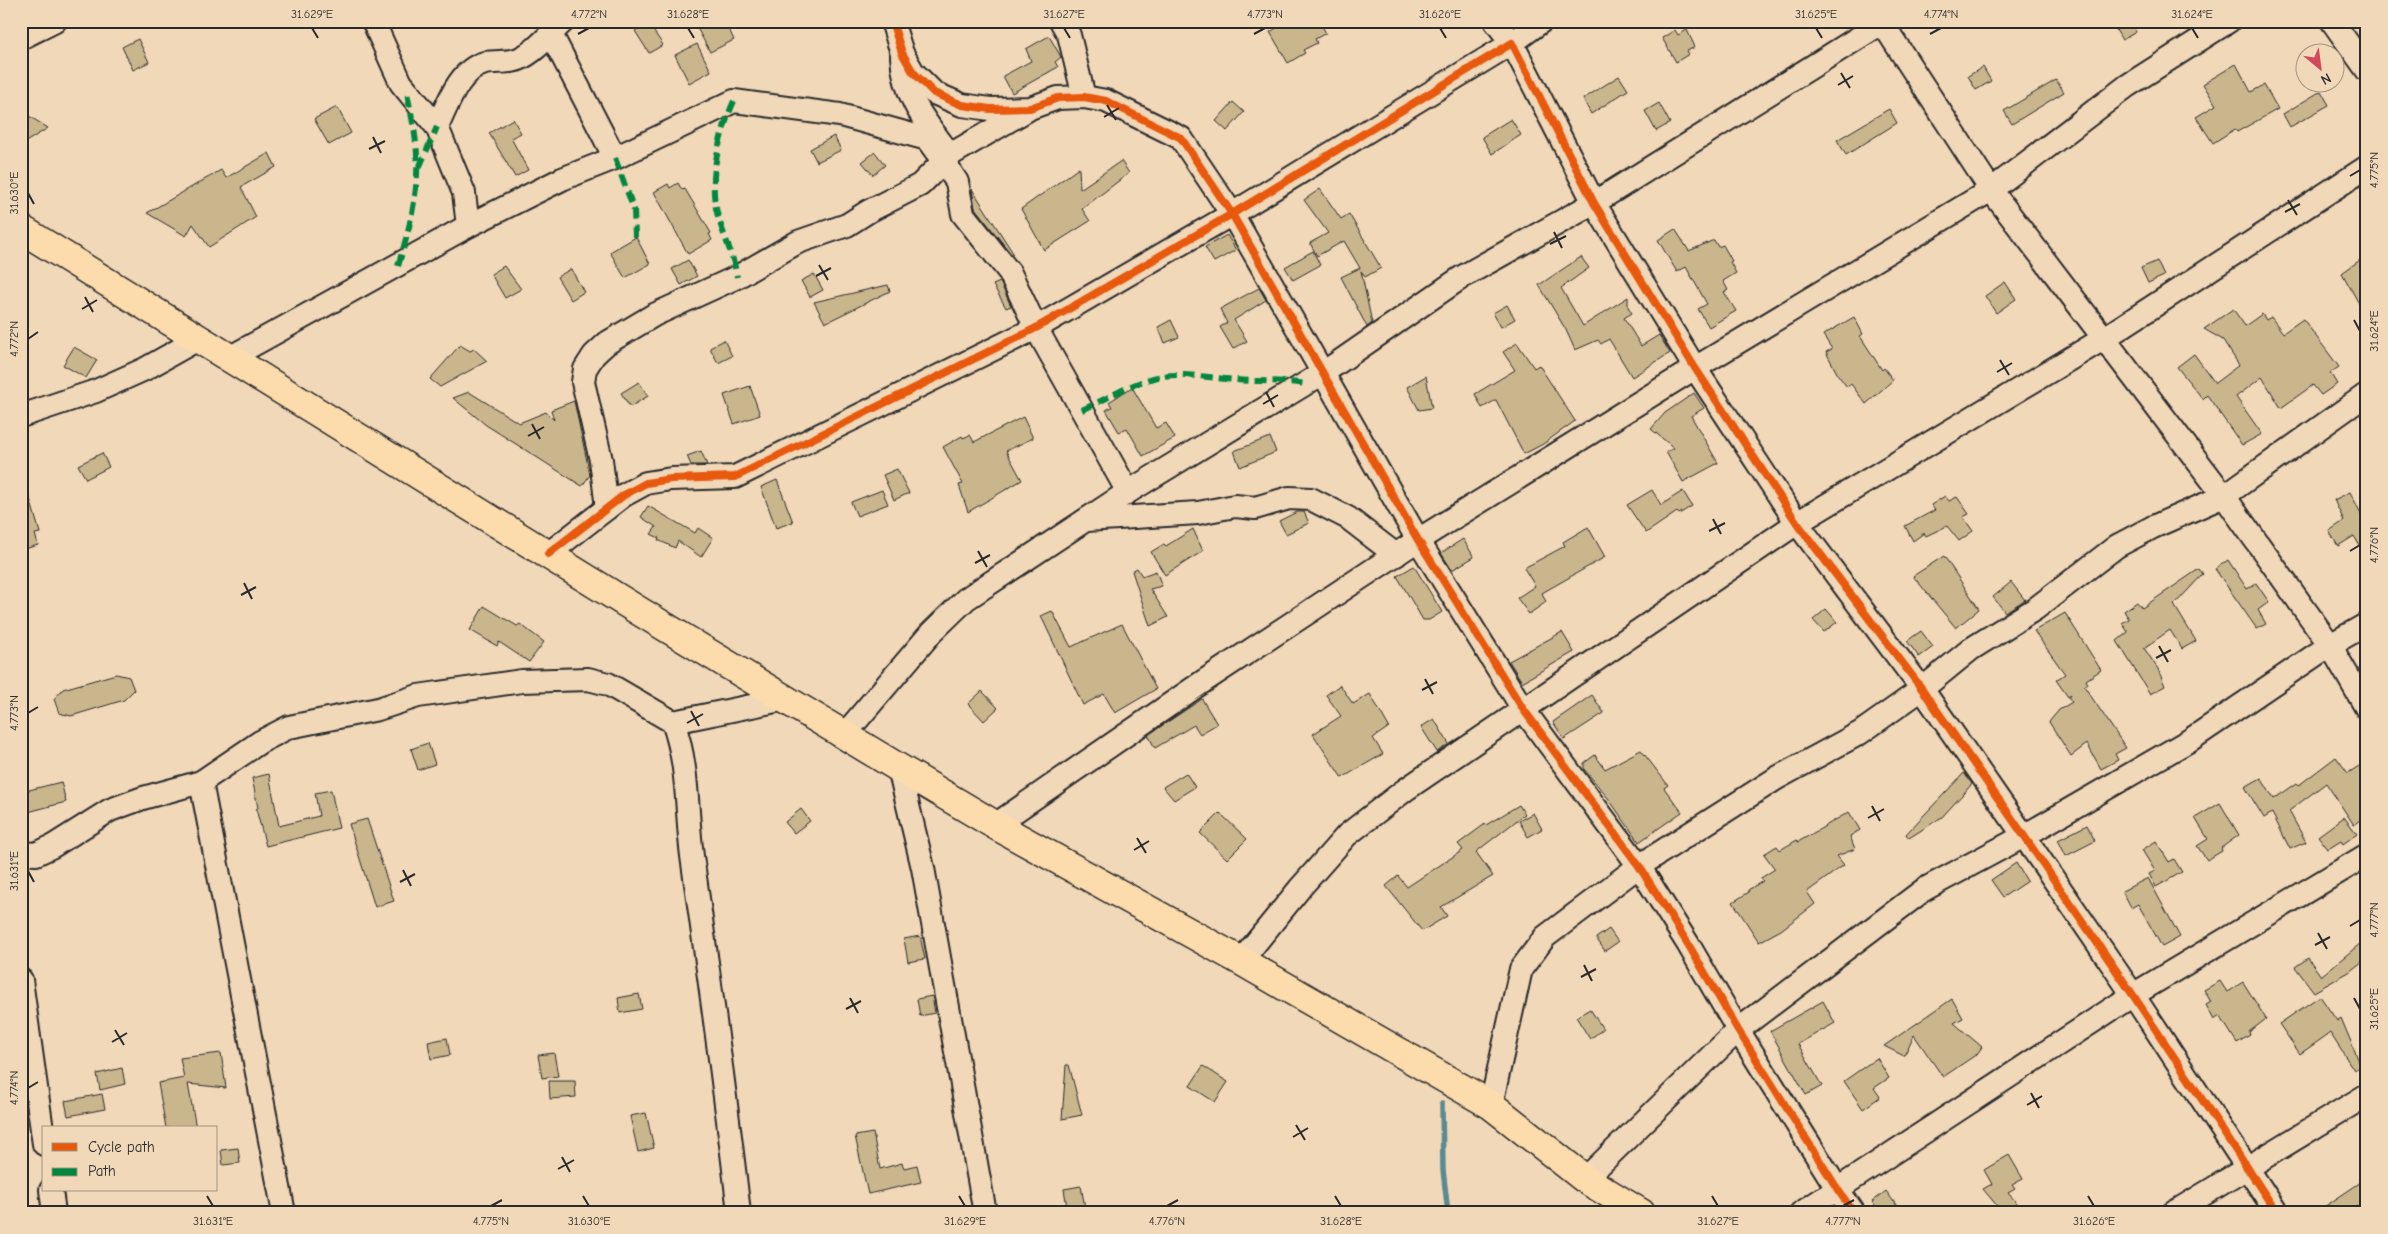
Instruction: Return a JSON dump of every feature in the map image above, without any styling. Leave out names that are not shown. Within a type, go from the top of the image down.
[{"type":"main road","points":[[21,229],[899,768],[995,825],[1241,961],[1491,1105],[1585,1179],[1641,1213]]},
{"type":"street","points":[[21,38],[55,21]]},
{"type":"street","points":[[373,21],[401,83],[437,127],[464,193],[468,226]]},
{"type":"street","points":[[892,21],[902,53],[913,72],[934,93],[962,105],[990,110],[1030,108]]},
{"type":"street","points":[[1061,21],[1069,35],[1084,97]]},
{"type":"street","points":[[1495,21],[1512,43],[1594,203],[1695,368],[1797,523],[1922,689],[2024,836],[2133,995],[2277,1213]]},
{"type":"street","points":[[548,554],[624,495],[646,483],[671,479],[735,477],[1036,328],[1232,214],[1512,43],[1542,21]]},
{"type":"street","points":[[995,825],[1204,681],[1396,554],[1695,368],[1991,190],[2127,86],[2228,21]]},
{"type":"street","points":[[2332,21],[2367,70]]},
{"type":"street","points":[[845,734],[931,633],[966,599],[1128,492],[1323,373],[1462,277],[1594,203],[1883,22],[1991,190],[2224,496],[2330,645],[2367,709]]},
{"type":"street","points":[[437,127],[454,93],[467,74],[483,64],[517,60],[527,55],[557,28],[615,158]]},
{"type":"street","points":[[902,53],[903,76],[907,90],[947,158],[957,182],[964,214],[1010,273],[1036,328],[1128,492]]},
{"type":"street","points":[[607,508],[601,460],[583,382],[585,369],[594,355],[607,343],[654,315],[736,277],[798,242],[847,225],[869,211],[920,185],[947,158],[1030,108],[1058,98],[1084,97],[1106,102],[1182,138],[1232,214],[1418,540],[1523,709],[1639,866],[1688,944],[1738,1030],[1854,1213]]},
{"type":"street","points":[[232,357],[468,226],[562,179],[615,158],[734,102],[840,115],[926,139],[947,158]]},
{"type":"street","points":[[1241,961],[1301,887],[1347,835],[1405,790],[1797,523],[2103,339],[2367,167]]},
{"type":"street","points":[[21,416],[96,392],[145,369],[200,338]]},
{"type":"street","points":[[1491,1105],[1521,969],[1545,937],[1639,866],[1777,778],[1860,733],[1922,689],[1971,650],[2035,609],[2117,546],[2153,527],[2224,496],[2367,394]]},
{"type":"street","points":[[1086,520],[1198,513],[1235,506],[1256,508],[1289,498],[1311,499],[1348,518],[1396,554]]},
{"type":"street","points":[[1585,1179],[1738,1030],[1925,888],[2024,836],[2190,740],[2330,645],[2367,624]]},
{"type":"street","points":[[21,853],[36,854],[53,846],[110,810],[142,798],[201,782],[260,742],[289,727],[378,709],[418,696],[522,682],[572,678],[608,684],[649,710],[673,722],[786,699]]},
{"type":"street","points":[[673,722],[678,736],[688,792],[692,853],[722,1061],[739,1213]]},
{"type":"street","points":[[899,768],[923,868],[985,1213]]},
{"type":"street","points":[[201,782],[284,1213]]},
{"type":"street","points":[[1800,1213],[1838,1190],[2133,995],[2367,855]]},
{"type":"street","points":[[21,980],[42,1130]]},
{"type":"street","points":[[2173,1213],[2367,1094]]},
{"type":"street","points":[[51,1192],[54,1213]]},
{"type":"building","points":[[704,21],[725,21],[734,40],[710,52],[696,26]]},
{"type":"building","points":[[1288,21],[1319,21],[1326,33],[1315,39],[1317,43],[1303,50],[1305,53],[1288,63],[1270,32]]},
{"type":"building","points":[[2111,21],[2130,21],[2136,32],[2122,40]]},
{"type":"building","points":[[648,23],[663,45],[649,53],[635,31]]},
{"type":"building","points":[[1675,30],[1678,35],[1687,30],[1695,47],[1687,51],[1689,54],[1676,62],[1662,38]]},
{"type":"building","points":[[1049,36],[1061,57],[1055,62],[1058,67],[1012,93],[1003,76],[1031,61],[1026,49]]},
{"type":"building","points":[[138,39],[149,62],[133,70],[122,47]]},
{"type":"building","points":[[697,44],[711,71],[689,83],[675,55]]},
{"type":"building","points":[[2236,64],[2251,92],[2264,85],[2278,109],[2237,132],[2235,129],[2213,143],[2196,117],[2216,105],[2203,84]]},
{"type":"building","points":[[1983,67],[1991,81],[1976,90],[1968,76]]},
{"type":"building","points":[[1619,76],[1628,90],[1591,114],[1583,99]]},
{"type":"building","points":[[2056,80],[2064,92],[2012,124],[2004,111]]},
{"type":"building","points":[[2319,92],[2322,92],[2329,105],[2290,127],[2283,114]]},
{"type":"building","points":[[1233,102],[1244,112],[1227,131],[1216,121]]},
{"type":"building","points":[[1659,103],[1670,123],[1656,131],[1645,111]]},
{"type":"building","points":[[337,107],[351,133],[329,145],[314,119]]},
{"type":"building","points":[[1889,109],[1897,123],[1846,155],[1837,140]]},
{"type":"building","points":[[21,111],[48,128],[21,145]]},
{"type":"building","points":[[513,119],[521,133],[511,138],[528,170],[515,177],[489,133]]},
{"type":"building","points":[[1511,119],[1521,135],[1492,154],[1482,137]]},
{"type":"building","points":[[834,136],[841,150],[817,162],[810,149]]},
{"type":"building","points":[[875,152],[885,165],[873,175],[862,162]]},
{"type":"building","points":[[269,153],[276,167],[241,187],[256,217],[209,247],[193,224],[186,236],[147,213],[221,170],[226,178]]},
{"type":"building","points":[[1121,161],[1129,173],[1082,209],[1090,221],[1044,250],[1021,209],[1079,168],[1080,189]]},
{"type":"building","points":[[678,183],[682,190],[685,189],[711,233],[709,234],[712,240],[688,254],[654,192],[668,184],[670,188]]},
{"type":"building","points":[[972,189],[1013,253],[1011,254],[975,208]]},
{"type":"building","points":[[1320,189],[1341,219],[1349,214],[1381,268],[1365,277],[1361,271],[1372,323],[1367,327],[1341,277],[1360,268],[1344,241],[1317,256],[1310,243],[1328,233],[1304,200]]},
{"type":"building","points":[[1675,229],[1689,251],[1714,240],[1718,247],[1723,245],[1732,261],[1730,262],[1736,273],[1723,281],[1728,290],[1724,292],[1736,311],[1709,327],[1698,309],[1707,304],[1686,267],[1677,272],[1658,240]]},
{"type":"building","points":[[1227,235],[1236,250],[1214,262],[1205,247]]},
{"type":"building","points":[[636,237],[650,264],[625,278],[610,252]]},
{"type":"building","points":[[1313,251],[1320,265],[1293,280],[1285,267]]},
{"type":"building","points":[[2367,255],[2367,318],[2342,273]]},
{"type":"building","points":[[1581,257],[1589,268],[1561,288],[1583,326],[1628,297],[1628,307],[1632,313],[1624,318],[1641,346],[1659,335],[1670,353],[1632,377],[1609,339],[1601,344],[1598,340],[1575,350],[1566,330],[1539,285]]},
{"type":"building","points":[[688,260],[697,276],[681,285],[672,269]]},
{"type":"building","points":[[2157,261],[2164,276],[2148,283],[2141,268]]},
{"type":"building","points":[[504,266],[521,289],[505,298],[491,274]]},
{"type":"building","points":[[571,269],[584,292],[571,300],[557,277]]},
{"type":"building","points":[[814,274],[823,290],[810,297],[801,281]]},
{"type":"building","points":[[1000,282],[1011,306],[1006,308],[993,285]]},
{"type":"building","points":[[2005,282],[2016,299],[1996,313],[1985,296]]},
{"type":"building","points":[[888,285],[890,291],[825,323],[814,302]]},
{"type":"building","points":[[1259,288],[1266,300],[1234,320],[1247,341],[1233,349],[1220,327],[1227,323],[1220,309]]},
{"type":"building","points":[[1507,305],[1515,319],[1501,327],[1493,313]]},
{"type":"building","points":[[2233,309],[2245,326],[2262,314],[2266,320],[2271,317],[2283,333],[2303,319],[2339,367],[2330,373],[2337,384],[2321,395],[2313,385],[2281,408],[2262,377],[2236,397],[2262,434],[2242,445],[2207,395],[2203,399],[2177,367],[2194,354],[2215,383],[2239,365],[2223,340],[2204,329]]},
{"type":"building","points":[[1854,317],[1863,334],[1860,336],[1882,370],[1884,368],[1893,380],[1866,404],[1851,384],[1847,387],[1838,375],[1826,352],[1832,349],[1823,335]]},
{"type":"building","points":[[1171,320],[1179,337],[1165,343],[1158,327]]},
{"type":"building","points":[[724,340],[732,356],[718,363],[710,348]]},
{"type":"building","points":[[1517,343],[1534,368],[1539,365],[1575,421],[1543,444],[1524,454],[1496,400],[1482,408],[1475,394],[1515,370],[1503,352]]},
{"type":"building","points":[[460,345],[470,351],[474,349],[487,361],[440,387],[430,379]]},
{"type":"building","points":[[74,347],[97,360],[86,378],[63,365]]},
{"type":"building","points":[[1426,376],[1432,408],[1419,410],[1407,387]]},
{"type":"building","points":[[639,382],[648,396],[630,407],[621,393]]},
{"type":"building","points":[[750,386],[760,415],[734,424],[724,395]]},
{"type":"building","points":[[1132,387],[1156,428],[1166,423],[1175,438],[1143,456],[1127,428],[1119,432],[1106,410],[1112,407],[1109,402]]},
{"type":"building","points":[[469,392],[519,423],[546,412],[554,420],[551,410],[574,401],[590,475],[582,486],[486,425],[453,398]]},
{"type":"building","points":[[1694,393],[1704,408],[1691,416],[1718,463],[1683,482],[1666,452],[1674,448],[1651,429],[1665,413]]},
{"type":"building","points":[[1023,417],[1033,438],[1006,451],[1022,480],[968,512],[959,485],[963,484],[943,447],[962,436],[963,438],[970,435],[974,442]]},
{"type":"building","points":[[1270,437],[1276,452],[1240,467],[1234,451]]},
{"type":"building","points":[[701,451],[707,465],[691,465],[687,456]]},
{"type":"building","points":[[102,453],[109,467],[86,479],[78,465]]},
{"type":"building","points":[[897,469],[909,493],[894,500],[883,475]]},
{"type":"building","points":[[777,480],[793,522],[776,528],[761,487]]},
{"type":"building","points":[[26,485],[40,533],[35,534],[38,545],[21,550],[21,486]]},
{"type":"building","points":[[882,490],[888,504],[857,516],[851,502]]},
{"type":"building","points":[[1652,490],[1661,505],[1683,491],[1692,506],[1679,514],[1677,512],[1646,533],[1627,505]]},
{"type":"building","points":[[2350,492],[2367,525],[2367,558],[2354,536],[2338,546],[2329,531],[2344,521],[2334,500]]},
{"type":"building","points":[[1945,496],[1949,501],[1957,497],[1969,514],[1963,517],[1973,531],[1959,541],[1947,526],[1926,536],[1924,533],[1913,541],[1905,526],[1935,510],[1931,505]]},
{"type":"building","points":[[648,506],[695,533],[698,528],[713,538],[701,557],[678,541],[675,548],[658,540],[659,538],[651,534],[656,527],[641,517]]},
{"type":"building","points":[[1297,512],[1304,512],[1309,523],[1286,534],[1279,521]]},
{"type":"building","points":[[1588,527],[1605,557],[1542,593],[1546,602],[1529,614],[1517,598],[1535,586],[1524,568],[1565,546],[1563,542]]},
{"type":"building","points":[[1193,529],[1203,551],[1165,575],[1151,552],[1164,544],[1166,546]]},
{"type":"building","points":[[1463,539],[1474,557],[1452,570],[1441,553]]},
{"type":"building","points":[[1944,556],[1979,609],[1956,628],[1913,576]]},
{"type":"building","points":[[2228,560],[2247,589],[2256,583],[2269,602],[2258,610],[2266,624],[2257,629],[2215,569]]},
{"type":"building","points":[[1414,566],[1442,612],[1429,620],[1423,620],[1397,576]]},
{"type":"building","points":[[1137,568],[1142,576],[1156,571],[1162,586],[1150,589],[1168,617],[1150,626],[1132,571]]},
{"type":"building","points":[[2199,569],[2203,574],[2174,605],[2196,641],[2182,649],[2170,630],[2144,648],[2158,669],[2165,686],[2150,694],[2117,641],[2128,632],[2122,623],[2129,619],[2124,611],[2137,602],[2142,608]]},
{"type":"building","points":[[2011,582],[2025,600],[2005,612],[1993,597]]},
{"type":"building","points":[[484,606],[517,626],[520,624],[544,642],[529,662],[499,642],[497,646],[470,630]]},
{"type":"building","points":[[1826,609],[1837,622],[1824,632],[1813,620]]},
{"type":"building","points":[[1052,611],[1071,647],[1122,624],[1156,689],[1115,713],[1104,694],[1083,705],[1041,616]]},
{"type":"building","points":[[2065,613],[2101,670],[2086,680],[2088,684],[2084,686],[2126,748],[2115,754],[2118,760],[2101,769],[2087,744],[2071,756],[2049,722],[2059,710],[2072,702],[2069,698],[2071,695],[2068,697],[2056,680],[2065,674],[2034,631]]},
{"type":"building","points":[[1921,631],[1933,647],[1919,657],[1907,641]]},
{"type":"building","points":[[1562,632],[1574,652],[1522,682],[1509,661]]},
{"type":"building","points":[[116,674],[129,677],[134,690],[124,700],[71,716],[59,713],[54,699],[63,689]]},
{"type":"building","points":[[1340,685],[1353,704],[1370,694],[1389,727],[1373,738],[1383,754],[1342,778],[1313,734],[1341,716],[1326,695]]},
{"type":"building","points":[[982,691],[998,708],[984,721],[968,704]]},
{"type":"building","points":[[1592,695],[1604,713],[1564,739],[1553,722]]},
{"type":"building","points":[[1202,699],[1217,724],[1200,734],[1194,725],[1155,748],[1148,735]]},
{"type":"building","points":[[1434,719],[1449,744],[1437,752],[1421,727]]},
{"type":"building","points":[[428,743],[435,764],[418,770],[411,749]]},
{"type":"building","points":[[1641,750],[1668,785],[1664,788],[1682,812],[1639,842],[1608,798],[1584,769],[1584,763],[1595,755],[1605,769]]},
{"type":"building","points":[[2336,757],[2348,773],[2367,761],[2367,816],[2354,825],[2326,783],[2289,811],[2306,842],[2290,849],[2272,813],[2264,818],[2245,787],[2261,778],[2274,799],[2297,783],[2299,785]]},
{"type":"building","points":[[1186,773],[1195,787],[1174,800],[1163,787]]},
{"type":"building","points":[[1964,773],[1972,784],[1942,817],[1909,838],[1906,834]]},
{"type":"building","points":[[269,774],[279,826],[319,816],[315,793],[331,790],[339,828],[266,846],[256,809],[258,808],[252,778]]},
{"type":"building","points":[[61,782],[66,802],[24,813],[21,792]]},
{"type":"building","points":[[2220,803],[2239,835],[2221,848],[2222,851],[2207,860],[2197,846],[2208,839],[2195,818]]},
{"type":"building","points":[[1519,805],[1525,814],[1476,852],[1493,876],[1441,907],[1447,916],[1422,931],[1386,886],[1398,876],[1407,887],[1463,850],[1458,844],[1485,824]]},
{"type":"building","points":[[801,809],[810,821],[794,833],[785,822]]},
{"type":"building","points":[[1849,812],[1860,830],[1850,836],[1855,849],[1837,856],[1844,865],[1807,892],[1815,904],[1781,930],[1759,942],[1733,902],[1763,881],[1761,878],[1775,869],[1764,854],[1777,846],[1780,850],[1797,840],[1798,842]]},
{"type":"building","points":[[1220,813],[1247,839],[1227,859],[1200,833]]},
{"type":"building","points":[[1533,813],[1542,829],[1528,837],[1519,821]]},
{"type":"building","points":[[2344,817],[2357,834],[2343,844],[2341,841],[2328,849],[2318,836]]},
{"type":"building","points":[[367,819],[394,901],[375,907],[349,824]]},
{"type":"building","points":[[2087,825],[2095,841],[2066,856],[2058,840]]},
{"type":"building","points":[[2156,841],[2169,862],[2174,859],[2182,872],[2156,887],[2149,874],[2155,871],[2142,850]]},
{"type":"building","points":[[2016,863],[2027,881],[2003,897],[1991,880]]},
{"type":"building","points":[[2148,878],[2180,937],[2162,947],[2138,904],[2131,908],[2122,891]]},
{"type":"building","points":[[1609,929],[1618,942],[1605,951],[1596,938]]},
{"type":"building","points":[[920,936],[925,959],[908,962],[904,939]]},
{"type":"building","points":[[2367,938],[2367,958],[2349,972],[2314,992],[2295,967],[2308,958],[2321,976]]},
{"type":"building","points":[[2220,981],[2227,992],[2243,982],[2266,1019],[2249,1032],[2250,1035],[2237,1043],[2220,1016],[2214,1020],[2206,1005],[2211,1002],[2204,990]]},
{"type":"building","points":[[639,994],[642,1009],[620,1013],[618,998]]},
{"type":"building","points":[[932,996],[935,1013],[920,1016],[917,999]]},
{"type":"building","points":[[2320,996],[2337,1021],[2341,1018],[2361,1066],[2354,1070],[2330,1033],[2300,1054],[2279,1024]]},
{"type":"building","points":[[1952,999],[1963,1018],[1954,1023],[1982,1047],[1977,1054],[1943,1077],[1914,1035],[1904,1056],[1884,1046]]},
{"type":"building","points":[[1823,1001],[1835,1023],[1798,1044],[1822,1086],[1806,1095],[1770,1031]]},
{"type":"building","points":[[1590,1009],[1603,1029],[1590,1039],[1576,1017]]},
{"type":"building","points":[[447,1038],[450,1055],[431,1059],[428,1042]]},
{"type":"building","points":[[221,1053],[226,1088],[188,1084],[196,1126],[166,1126],[158,1083],[184,1078],[180,1058]]},
{"type":"building","points":[[554,1053],[558,1076],[542,1078],[538,1055]]},
{"type":"building","points":[[1877,1058],[1889,1078],[1874,1088],[1880,1097],[1863,1109],[1844,1081]]},
{"type":"building","points":[[1066,1065],[1069,1065],[1082,1115],[1062,1119]]},
{"type":"building","points":[[1203,1066],[1228,1082],[1215,1102],[1190,1086]]},
{"type":"building","points":[[122,1068],[125,1084],[100,1090],[97,1074]]},
{"type":"building","points":[[549,1081],[575,1081],[576,1097],[550,1099]]},
{"type":"building","points":[[102,1094],[105,1109],[68,1116],[65,1101]]},
{"type":"building","points":[[646,1113],[654,1148],[638,1152],[630,1116]]},
{"type":"building","points":[[873,1133],[880,1169],[902,1163],[904,1168],[917,1165],[921,1182],[868,1194],[855,1136]]},
{"type":"building","points":[[238,1148],[240,1163],[223,1165],[221,1150]]},
{"type":"building","points":[[2009,1155],[2023,1179],[2012,1185],[2015,1189],[2008,1193],[2026,1213],[2003,1213],[1983,1189],[1992,1184],[1984,1170]]},
{"type":"building","points":[[2367,1178],[2367,1213],[2362,1213],[2357,1206],[2345,1213],[2315,1213]]},
{"type":"building","points":[[1081,1186],[1086,1213],[1068,1213],[1064,1189]]},
{"type":"building","points":[[1886,1191],[1902,1213],[1880,1213],[1872,1202]]},
{"type":"waterway","points":[[1442,1104],[1443,1170],[1448,1213]]},
{"type":"marked path","points":[[398,266],[412,211],[417,169],[416,139],[407,93]]},
{"type":"marked path","points":[[734,101],[718,151],[715,165],[714,191],[717,212],[737,277]]},
{"type":"marked path","points":[[419,168],[437,127]]},
{"type":"marked path","points":[[615,158],[634,210],[635,237]]},
{"type":"marked path","points":[[1082,410],[1142,381],[1163,376],[1191,375],[1305,384]]},
{"type":"cycle path","points":[[892,21],[902,53],[913,72],[934,93],[962,105],[990,109],[1030,108],[1058,98],[1084,97],[1106,101],[1181,138],[1232,214],[1418,540],[1523,709],[1639,866],[1688,944],[1738,1030],[1854,1213]]},
{"type":"cycle path","points":[[548,554],[624,495],[646,483],[671,479],[735,477],[1036,328],[1232,214],[1512,43],[1594,203],[1695,368],[1797,523],[1922,689],[2024,836],[2133,995],[2277,1213]]}]
